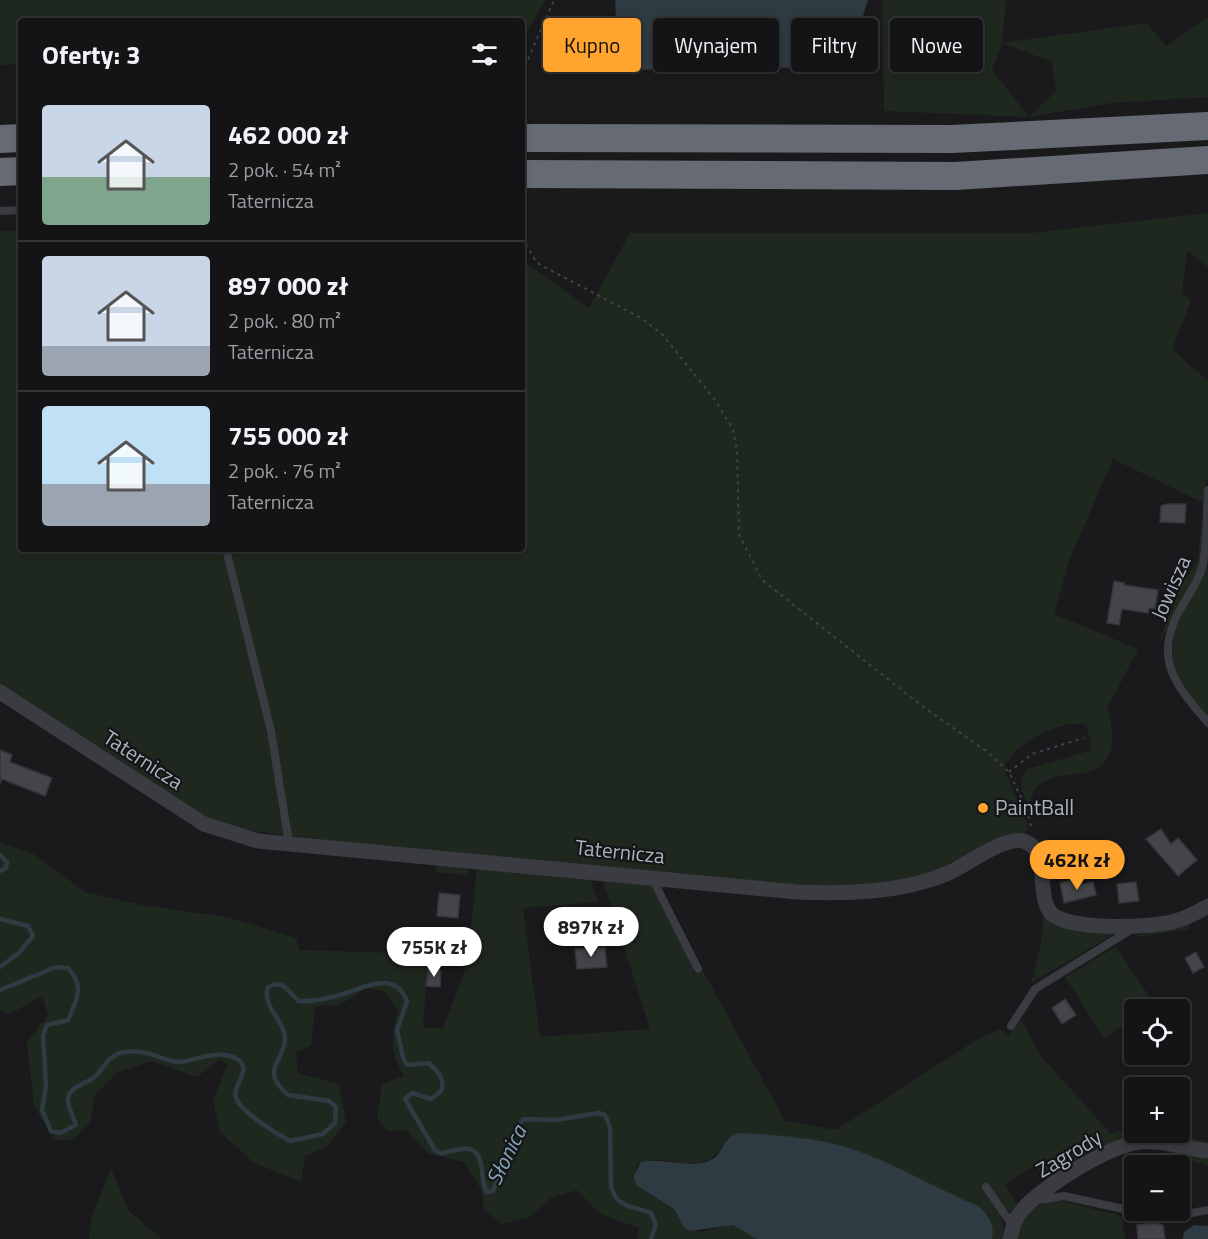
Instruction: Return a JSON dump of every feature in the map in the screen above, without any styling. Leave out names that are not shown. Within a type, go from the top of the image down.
[{"type":"highway","points":[[528,138],[952,139],[1208,126]]},
{"type":"highway","points":[[0,139],[18,138]]},
{"type":"highway","points":[[527,175],[956,176],[1208,160]]},
{"type":"highway","points":[[0,172],[18,171]]},
{"type":"street","name":"Taternicza","points":[[0,692],[204,824],[258,841],[797,892],[856,893],[926,880],[948,873],[1014,841],[1029,844]]},
{"type":"street","points":[[1029,844],[1038,857],[1045,903],[1056,918],[1080,925],[1135,925],[1175,921],[1208,906]]},
{"type":"street","name":"Zagrody","points":[[1012,1233],[1022,1211],[1034,1200],[1080,1166],[1132,1143],[1154,1142],[1208,1150]]},
{"type":"lane","points":[[0,211],[18,210]]},
{"type":"lane","name":"Jowisza","points":[[1208,490],[1203,567],[1171,629],[1167,662],[1176,683],[1208,723]]},
{"type":"lane","points":[[227,552],[271,731],[289,843]]},
{"type":"lane","points":[[651,877],[698,969]]},
{"type":"lane","points":[[1011,1026],[1035,988],[1122,937],[1135,925]]},
{"type":"lane","points":[[986,1187],[1012,1233]]},
{"type":"lane","points":[[1034,1200],[1064,1196],[1165,1218],[1208,1210]]},
{"type":"path","points":[[525,67],[554,0]]},
{"type":"path","points":[[525,243],[537,263],[632,312],[655,329],[715,400],[733,429],[739,534],[762,580],[922,706],[989,753],[1009,772],[1031,825],[1029,844]]},
{"type":"path","points":[[1009,772],[1032,754],[1084,738]]},
{"type":"shaded area","points":[[0,0],[546,0],[525,33],[525,18],[18,18],[18,64],[0,65]]},
{"type":"shaded area","points":[[615,0],[868,0],[862,18],[791,18],[791,68],[779,68],[779,18],[653,18],[653,70],[641,70],[641,18],[616,18]]},
{"type":"shaded area","points":[[882,0],[1006,0],[1002,43],[992,70],[1029,117],[884,111]]},
{"type":"shaded area","points":[[1208,17],[1208,97],[1111,103],[1029,117],[1056,91],[1052,62],[1002,43],[1147,23],[1166,46]]},
{"type":"shaded area","points":[[1208,213],[1208,267],[1187,251],[1182,293],[1191,301],[1172,349],[1208,381],[1208,478],[1202,502],[1113,459],[1069,561],[1054,614],[1138,649],[1107,709],[1112,737],[1109,755],[1104,763],[1088,772],[1055,777],[1043,782],[1034,790],[1029,807],[1022,792],[1021,783],[1024,774],[1028,769],[1089,751],[1091,741],[1086,725],[1066,725],[1039,735],[1026,742],[1008,760],[1005,769],[1008,780],[1028,825],[1024,836],[924,877],[846,890],[431,854],[262,832],[204,823],[0,690],[0,231],[18,231],[18,552],[525,552],[525,262],[589,308],[630,233],[1031,233]]},
{"type":"shaded area","points":[[1202,513],[1204,544],[1197,572],[1162,639],[1160,638],[1182,584],[1198,561]]},
{"type":"shaded area","points":[[1208,556],[1208,718],[1179,681],[1174,665],[1173,649],[1179,617]]},
{"type":"shaded area","points":[[0,843],[32,853],[85,892],[141,905],[227,917],[296,938],[299,950],[428,954],[423,1027],[443,1029],[468,962],[477,866],[589,874],[598,902],[523,908],[540,1037],[650,1029],[601,875],[649,880],[693,966],[694,975],[703,971],[785,1121],[836,1130],[978,1039],[1001,1029],[1008,1036],[1022,1020],[1040,1055],[1111,1134],[1124,1130],[1124,1143],[1142,1143],[1047,1184],[1036,1165],[1005,1184],[1017,1204],[1010,1213],[982,1187],[1001,1216],[1005,1239],[992,1239],[992,1224],[988,1214],[864,1155],[727,1139],[708,1160],[699,1163],[655,1160],[641,1162],[637,1167],[636,1185],[674,1209],[684,1227],[700,1232],[733,1225],[757,1239],[637,1239],[639,1228],[600,1214],[577,1190],[551,1198],[528,1218],[502,1224],[484,1209],[482,1191],[464,1162],[428,1153],[406,1130],[387,1131],[377,1119],[382,1084],[404,1076],[396,1059],[393,1044],[398,1010],[384,991],[366,988],[340,1005],[315,1006],[311,1045],[296,1053],[298,1073],[339,1084],[346,1122],[326,1147],[305,1156],[301,1182],[253,1162],[220,1132],[213,1101],[227,1064],[220,1059],[197,1077],[152,1061],[118,1072],[95,1095],[90,1122],[71,1141],[54,1139],[34,1106],[27,1042],[48,1015],[42,996],[8,1015],[0,1009]]},
{"type":"shaded area","points":[[437,860],[468,867],[468,875],[436,872]]},
{"type":"shaded area","points":[[1042,901],[1047,914],[1111,930],[1111,936],[1031,983],[1042,932]]},
{"type":"shaded area","points":[[1190,920],[1189,929],[1129,938]]},
{"type":"shaded area","points":[[1116,947],[1151,999],[1124,999],[1124,1025],[1104,1038],[1065,977]]},
{"type":"shaded area","points":[[741,1133],[814,1140],[874,1157],[978,1206],[990,1221],[993,1229],[992,1239],[757,1239],[733,1225],[690,1231],[684,1227],[674,1209],[636,1185],[634,1176],[641,1162],[704,1163],[716,1157],[726,1141]]},
{"type":"shaded area","points":[[1190,1138],[1208,1142],[1208,1147],[1184,1143],[1190,1143]]},
{"type":"shaded area","points":[[1166,1152],[1208,1156],[1208,1166],[1190,1160],[1190,1155],[1175,1155]]},
{"type":"shaded area","points":[[111,1169],[129,1211],[162,1239],[89,1239],[92,1215]]},
{"type":"shaded area","points":[[1050,1201],[1061,1201],[1122,1216],[1125,1239],[1015,1239],[1019,1225],[1027,1214],[1037,1206]]},
{"type":"shaded area","points":[[1194,1225],[1208,1226],[1208,1239],[1183,1239],[1184,1232]]},
{"type":"building","points":[[1186,504],[1185,523],[1160,522],[1161,506]]},
{"type":"building","points":[[1114,581],[1125,583],[1124,585],[1158,590],[1155,609],[1149,608],[1148,613],[1122,609],[1119,625],[1107,623]]},
{"type":"building","points":[[0,750],[12,755],[10,762],[52,778],[45,796],[2,779],[0,784]]},
{"type":"building","points":[[1161,829],[1171,844],[1178,838],[1197,860],[1178,876],[1146,839]]},
{"type":"building","points":[[1076,879],[1078,885],[1093,882],[1096,895],[1064,903],[1060,883]]},
{"type":"building","points":[[1136,882],[1139,901],[1119,903],[1117,884]]},
{"type":"building","points":[[439,893],[460,895],[458,918],[437,916]]},
{"type":"building","points":[[605,947],[607,967],[577,969],[575,949]]},
{"type":"building","points":[[1196,952],[1204,967],[1193,973],[1185,958]]},
{"type":"building","points":[[428,969],[441,970],[440,987],[426,986]]},
{"type":"building","points":[[1065,999],[1076,1015],[1062,1024],[1052,1008]]},
{"type":"building","points":[[1154,1223],[1163,1225],[1165,1239],[1138,1239],[1137,1225]]},
{"type":"waterway","name":"Słonica","points":[[0,855],[7,862],[6,868],[0,871]]},
{"type":"waterway","name":"Słonica","points":[[0,919],[28,926],[33,936],[19,953],[0,967]]},
{"type":"waterway","name":"Słonica","points":[[0,990],[56,967],[68,968],[76,981],[78,993],[68,1020],[47,1025],[43,1035],[46,1086],[42,1110],[51,1131],[60,1133],[76,1125],[69,1105],[69,1095],[74,1089],[92,1079],[117,1054],[141,1052],[180,1062],[222,1055],[235,1058],[241,1062],[243,1067],[235,1093],[239,1104],[260,1122],[290,1141],[323,1134],[335,1123],[336,1107],[329,1101],[288,1095],[275,1079],[275,1067],[285,1040],[282,1027],[268,1001],[268,987],[282,985],[299,1001],[305,1001],[328,998],[372,985],[388,983],[402,992],[407,1001],[397,1030],[407,1065],[429,1063],[441,1078],[442,1090],[431,1099],[412,1093],[405,1099],[435,1150],[440,1153],[466,1149],[475,1152],[480,1162],[487,1192],[493,1191],[514,1133],[523,1119],[556,1120],[599,1113],[605,1115],[610,1127],[611,1187],[622,1203],[651,1213],[656,1225],[651,1239]]},
{"type":"place","name":"PaintBall","points":[[983,808]]}]
